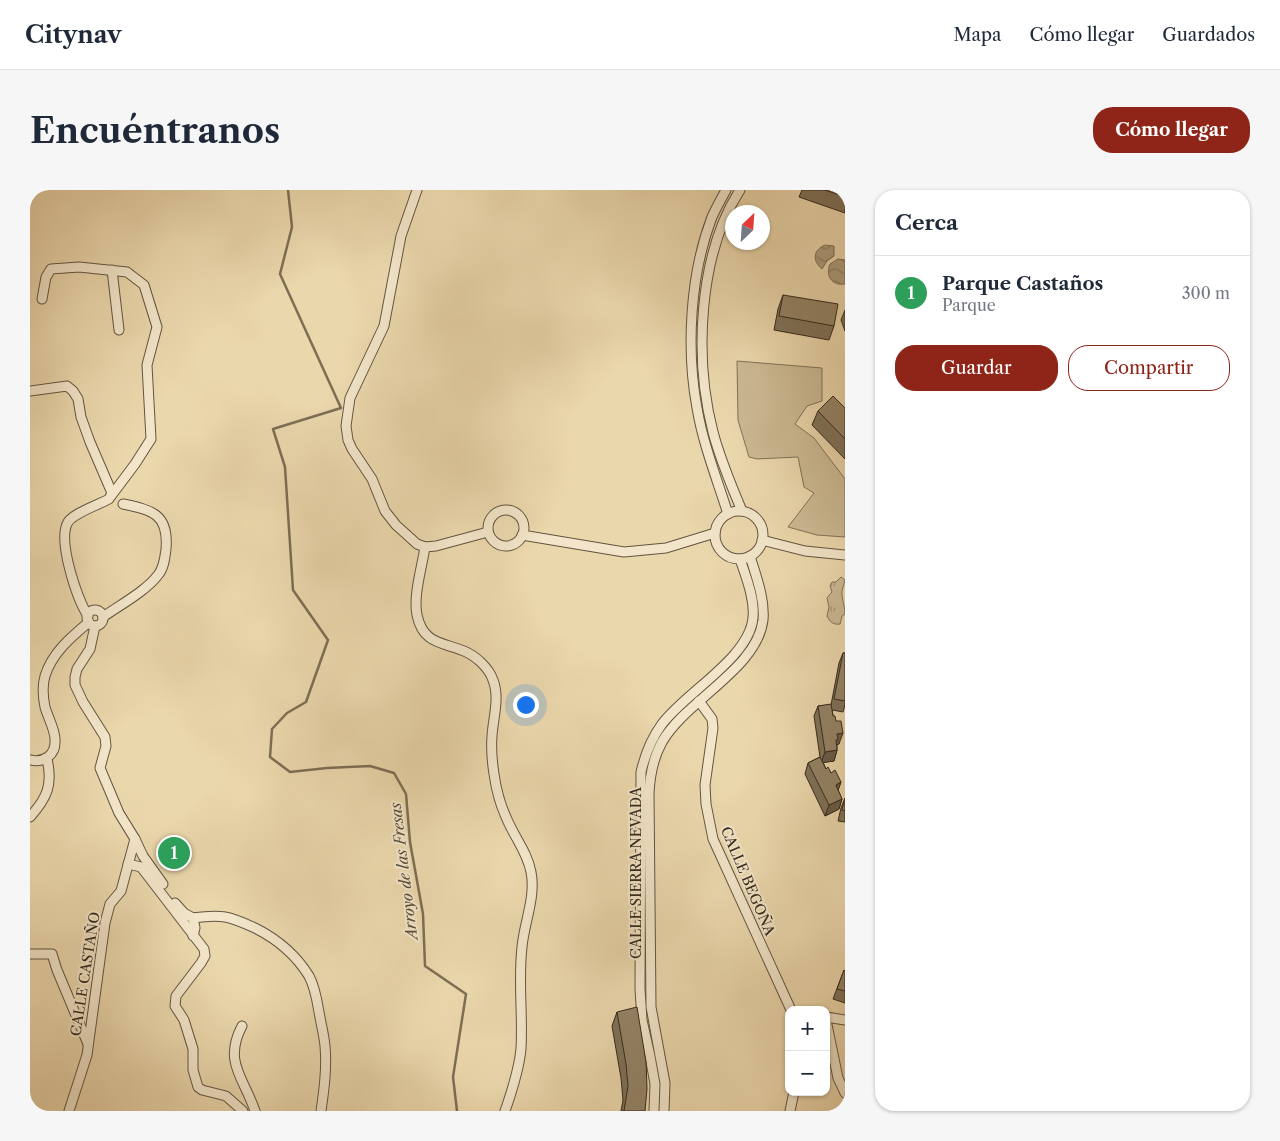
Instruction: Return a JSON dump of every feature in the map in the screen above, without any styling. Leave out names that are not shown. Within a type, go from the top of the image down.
[{"type":"street","points":[[417,190],[401,236],[384,326],[350,398],[346,426],[348,440],[372,479],[385,512],[407,536],[425,547],[488,532]]},
{"type":"street","points":[[726,190],[713,216],[697,273],[692,346],[697,408],[703,436],[728,514]]},
{"type":"street","points":[[740,190],[724,221],[716,245],[707,290],[702,345],[708,406],[713,431],[722,462],[742,511]]},
{"type":"street","points":[[42,299],[46,277],[51,269],[79,267],[127,272],[144,285],[157,327],[147,365],[151,439],[111,496],[74,516],[68,522],[66,529],[65,537],[73,584],[81,606],[91,621]]},
{"type":"street","points":[[112,270],[119,330]]},
{"type":"street","points":[[30,391],[67,386],[74,391],[78,399],[81,417],[112,493],[111,496]]},
{"type":"street","points":[[30,760],[47,759],[53,753],[56,741],[45,706],[43,691],[45,676],[63,645],[91,621],[102,622],[103,617],[152,582],[160,573],[167,542],[165,525],[158,515],[148,509],[123,504]]},
{"type":"street","points":[[510,510],[522,520],[522,535],[515,543],[504,545],[494,541],[488,532],[489,522],[495,513],[510,510]]},
{"type":"street","points":[[742,511],[749,513],[757,519],[762,528],[762,540],[756,553],[740,559],[729,557],[720,550],[716,542],[715,533],[718,524],[728,514],[742,511]]},
{"type":"street","points":[[522,535],[624,552],[666,548],[715,533]]},
{"type":"street","points":[[762,540],[806,551],[845,556]]},
{"type":"street","points":[[425,547],[417,600],[419,623],[432,640],[441,645],[465,651],[476,658],[486,667],[493,679],[496,691],[492,737],[494,776],[506,817],[522,846],[532,873],[532,888],[522,947],[521,1049],[517,1072],[505,1111]]},
{"type":"street","name":"CALLE SIERRA NEVADA","points":[[664,1111],[664,1083],[651,1007],[650,775],[661,743],[677,722],[743,660],[753,647],[760,632],[763,606],[750,556]]},
{"type":"street","name":"CALLE SIERRA NEVADA","points":[[654,1111],[655,1084],[642,1020],[640,989],[639,794],[641,772],[644,756],[662,724],[676,708],[736,653],[745,642],[751,629],[753,617],[750,594],[740,559]]},
{"type":"street","points":[[103,617],[101,612],[91,611],[90,649],[77,669],[75,677],[75,685],[83,702],[105,737],[106,746],[100,768],[102,777],[143,856],[178,908],[193,918],[223,916],[236,919],[270,936],[288,950],[309,976],[316,996],[325,1047],[325,1081],[321,1111]]},
{"type":"street","name":"CALLE BEGOÑA","points":[[699,701],[712,719],[713,728],[705,785],[706,804],[713,839],[789,1006]]},
{"type":"street","points":[[30,817],[42,804],[50,786],[50,769],[47,759]]},
{"type":"street","name":"CALLE CASTAÑO","points":[[69,1111],[85,1066],[105,923],[110,904],[121,891],[135,839]]},
{"type":"street","points":[[128,864],[142,868],[204,949],[205,956],[176,996],[175,1006],[184,1020],[193,1049],[194,1080],[198,1087],[202,1090],[226,1096],[243,1111]]},
{"type":"street","points":[[193,918],[195,928],[193,936]]},
{"type":"street","points":[[30,954],[52,954],[88,1044]]},
{"type":"street","points":[[830,1018],[845,1020]]},
{"type":"street","points":[[242,1026],[234,1043],[233,1054],[236,1067],[255,1111]]},
{"type":"street","points":[[830,1039],[838,1078],[845,1093]]},
{"type":"street","points":[[790,1111],[793,1096]]},
{"type":"green space","points":[[737,361],[822,368],[822,401],[807,406],[795,424],[814,438],[845,479],[845,537],[817,535],[788,527],[814,493],[804,487],[798,457],[757,459],[749,457],[738,420]]},
{"type":"green space","points":[[841,577],[845,580],[842,594],[845,614],[842,616],[840,624],[835,624],[827,616],[829,607],[827,598],[832,592],[830,586],[832,582],[836,582]]},
{"type":"water","points":[[825,245],[834,246],[834,256],[827,261],[822,269],[817,263],[815,256],[818,250]]},
{"type":"water","points":[[838,259],[845,260],[845,284],[833,282],[829,276],[830,264]]},
{"type":"building","points":[[825,190],[845,190],[845,197]]},
{"type":"building","points":[[783,295],[838,304],[834,326],[779,316]]},
{"type":"building","points":[[833,396],[845,408],[845,439],[818,411]]},
{"type":"building","points":[[843,653],[845,653],[845,701],[834,699]]},
{"type":"building","points":[[831,704],[833,716],[835,716],[836,721],[841,721],[843,733],[837,734],[837,750],[825,752],[818,706]]},
{"type":"building","points":[[820,757],[826,769],[828,767],[831,773],[835,770],[841,782],[836,785],[842,799],[829,805],[808,763]]},
{"type":"building","points":[[845,798],[845,811],[842,810]]},
{"type":"building","points":[[845,971],[845,991],[837,989]]},
{"type":"building","points":[[637,1007],[646,1062],[647,1089],[645,1111],[624,1111],[628,1086],[617,1012]]},
{"type":"waterway","name":"Arroyo de las Fresas","points":[[288,190],[292,227],[280,274],[341,408],[273,429],[285,467],[293,590],[328,640],[306,702],[287,713],[272,729],[270,757],[290,772],[370,766],[394,773],[406,794],[410,842],[423,914],[425,966],[466,994],[453,1077],[457,1111]]},
{"type":"place","name":"Parque Castaños","points":[[174,853]]}]
